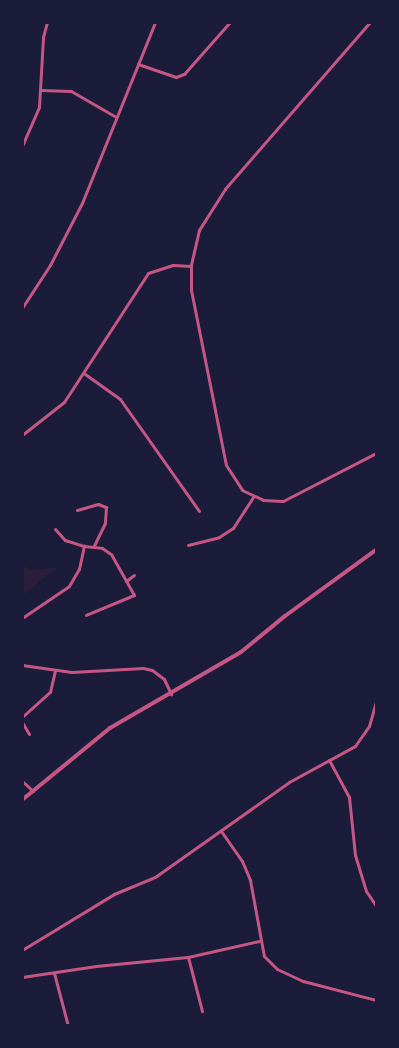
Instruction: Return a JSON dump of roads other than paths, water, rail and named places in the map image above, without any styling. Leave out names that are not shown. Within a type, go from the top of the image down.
[{"type":"street","points":[[22,146],[36,121],[41,90],[43,37],[46,22]]},
{"type":"street","points":[[22,308],[82,203],[155,22]]},
{"type":"street","points":[[138,64],[176,77],[184,74],[230,22]]},
{"type":"street","points":[[370,22],[225,189],[199,230],[191,266],[191,290],[226,465],[236,484],[253,497],[272,502],[296,496],[376,453]]},
{"type":"street","points":[[41,90],[71,91],[116,117]]},
{"type":"street","points":[[22,435],[64,402],[85,374],[148,273],[166,266],[191,266]]},
{"type":"street","points":[[85,374],[120,399],[199,511]]},
{"type":"street","points":[[188,545],[219,537],[233,528],[253,497]]},
{"type":"street","points":[[77,510],[98,504],[106,507],[105,523],[94,546]]},
{"type":"street","points":[[54,529],[65,540],[84,546],[94,546],[111,554],[126,582],[134,592],[133,597],[108,604],[86,615]]},
{"type":"street","points":[[22,618],[69,586],[79,569],[84,546]]},
{"type":"street","points":[[22,800],[110,728],[242,652],[376,550]]},
{"type":"street","points":[[126,582],[134,575]]},
{"type":"street","points":[[22,665],[55,671],[144,668],[164,679],[171,694]]},
{"type":"street","points":[[22,717],[50,692],[55,671]]},
{"type":"street","points":[[22,950],[114,894],[156,877],[289,782],[354,746],[369,726],[376,701]]},
{"type":"street","points":[[22,722],[29,734]]},
{"type":"street","points":[[330,760],[349,797],[355,855],[366,891],[376,906]]},
{"type":"street","points":[[22,781],[33,792]]},
{"type":"street","points":[[221,832],[242,861],[250,880],[259,941],[264,956],[284,972],[303,981],[376,1000]]},
{"type":"street","points":[[22,977],[96,966],[188,957],[259,941]]},
{"type":"street","points":[[188,957],[202,1011]]},
{"type":"street","points":[[54,973],[68,1026]]}]
